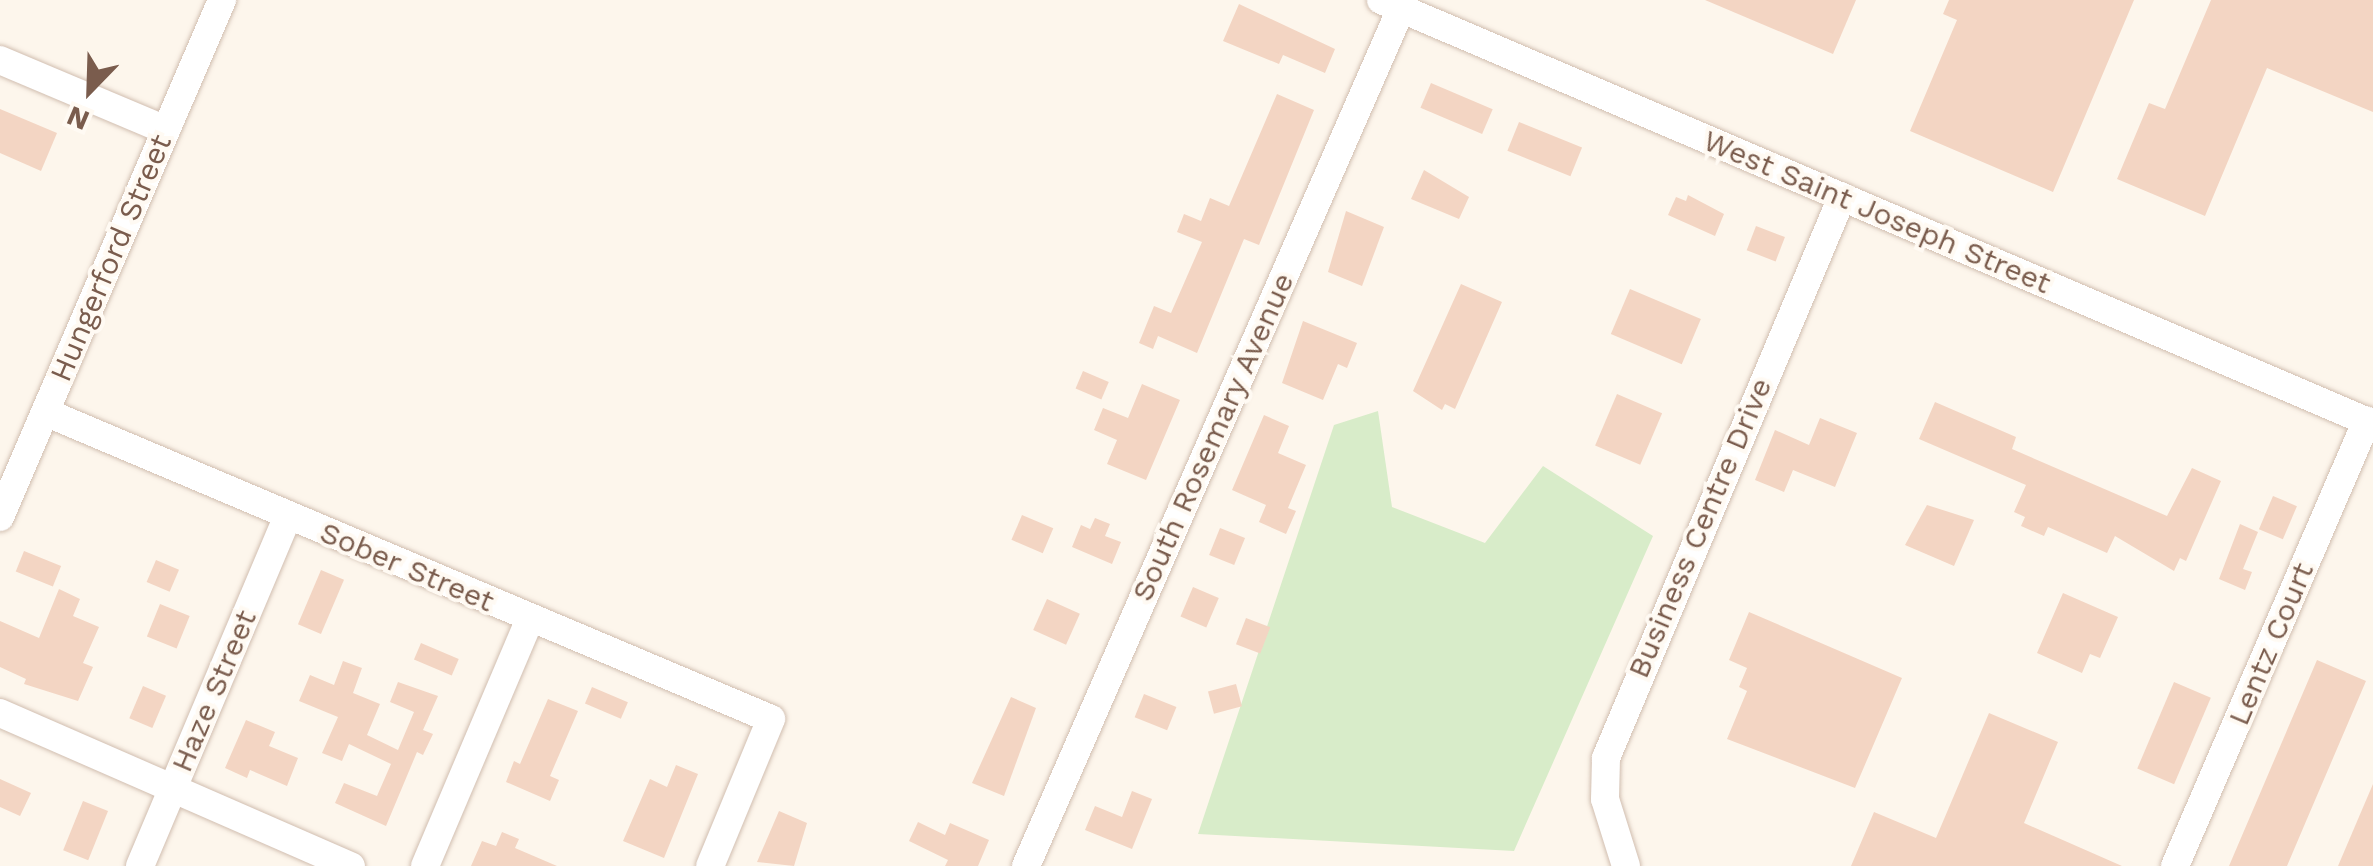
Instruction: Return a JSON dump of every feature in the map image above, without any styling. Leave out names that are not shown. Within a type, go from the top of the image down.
[{"type":"street","name":"Hungerford Street","points":[[0,517],[222,0]]},
{"type":"street","name":"West Saint Joseph Street","points":[[1391,4],[2370,422]]},
{"type":"street","name":"South Rosemary Avenue","points":[[1026,866],[1391,4]]},
{"type":"street","points":[[0,60],[166,130]]},
{"type":"street","name":"Business Centre Drive","points":[[1626,866],[1610,827],[1606,758],[1842,197]]},
{"type":"street","name":"Sober Street","points":[[45,412],[771,720],[710,866]]},
{"type":"street","name":"Lentz Court","points":[[2175,866],[2370,422]]},
{"type":"street","name":"Haze Street","points":[[140,866],[288,516]]},
{"type":"street","points":[[424,866],[530,619]]},
{"type":"street","points":[[0,714],[351,866]]},
{"type":"green space","points":[[1378,411],[1392,507],[1485,543],[1543,466],[1653,536],[1514,851],[1198,834],[1334,425]]},
{"type":"building","points":[[1705,0],[1856,0],[1833,54]]},
{"type":"building","points":[[1949,0],[2134,0],[2053,192],[1910,131],[1957,20],[1943,14]]},
{"type":"building","points":[[2211,0],[2373,0],[2373,112],[2267,68],[2205,216],[2117,179],[2149,103],[2165,109]]},
{"type":"building","points":[[1239,4],[1335,49],[1325,73],[1283,55],[1279,64],[1223,41]]},
{"type":"building","points":[[1431,83],[1493,109],[1482,134],[1420,108]]},
{"type":"building","points":[[1277,94],[1314,110],[1259,245],[1244,239],[1197,353],[1158,336],[1153,349],[1139,343],[1154,306],[1171,313],[1202,242],[1177,232],[1184,214],[1201,221],[1210,198],[1229,206]]},
{"type":"building","points":[[0,109],[57,133],[41,171],[0,153]]},
{"type":"building","points":[[1519,122],[1582,147],[1570,176],[1507,151]]},
{"type":"building","points":[[1424,170],[1469,197],[1459,219],[1411,199]]},
{"type":"building","points":[[1688,195],[1724,214],[1715,236],[1668,215],[1676,197],[1686,201]]},
{"type":"building","points":[[1346,211],[1384,227],[1362,286],[1328,272]]},
{"type":"building","points":[[1756,226],[1785,237],[1776,261],[1747,250]]},
{"type":"building","points":[[1461,284],[1502,302],[1455,409],[1445,404],[1442,410],[1413,391]]},
{"type":"building","points":[[1630,289],[1701,319],[1682,364],[1611,334]]},
{"type":"building","points":[[1303,321],[1357,343],[1347,368],[1338,364],[1323,400],[1282,383]]},
{"type":"building","points":[[1083,371],[1109,382],[1101,399],[1076,388]]},
{"type":"building","points":[[1142,384],[1180,400],[1146,480],[1107,464],[1117,440],[1094,430],[1103,408],[1128,418]]},
{"type":"building","points":[[1617,394],[1662,413],[1640,465],[1595,446]]},
{"type":"building","points":[[1935,402],[2016,437],[2012,449],[2167,516],[2192,468],[2221,481],[2186,561],[2180,558],[2174,571],[2115,536],[2107,553],[2048,527],[2044,536],[2021,526],[2025,517],[2014,512],[2026,485],[1919,439]]},
{"type":"building","points":[[1264,415],[1289,426],[1278,453],[1306,465],[1288,508],[1296,511],[1286,534],[1259,522],[1266,505],[1232,490]]},
{"type":"building","points":[[1820,418],[1857,433],[1835,487],[1793,470],[1784,492],[1755,480],[1775,430],[1809,445]]},
{"type":"building","points":[[2273,496],[2297,506],[2283,539],[2259,529]]},
{"type":"building","points":[[1927,505],[1974,520],[1954,566],[1905,545]]},
{"type":"building","points":[[1022,515],[1053,528],[1043,553],[1011,540]]},
{"type":"building","points":[[1095,518],[1110,524],[1105,536],[1121,542],[1112,564],[1072,547],[1081,525],[1090,529]]},
{"type":"building","points":[[2240,524],[2258,532],[2243,569],[2252,572],[2245,590],[2219,579]]},
{"type":"building","points":[[1220,528],[1245,538],[1234,565],[1209,555]]},
{"type":"building","points":[[24,551],[61,566],[53,586],[16,571]]},
{"type":"building","points":[[156,560],[179,570],[170,592],[147,582]]},
{"type":"building","points":[[321,570],[344,580],[321,634],[298,624]]},
{"type":"building","points":[[1193,587],[1219,598],[1206,627],[1180,616]]},
{"type":"building","points":[[59,589],[80,599],[73,616],[99,627],[83,663],[93,667],[78,701],[24,684],[26,679],[0,667],[0,621],[39,638]]},
{"type":"building","points":[[2063,593],[2118,617],[2100,658],[2090,654],[2082,673],[2037,653]]},
{"type":"building","points":[[1047,599],[1080,614],[1066,645],[1033,630]]},
{"type":"building","points":[[160,604],[190,616],[177,648],[147,636]]},
{"type":"building","points":[[1749,612],[1902,678],[1855,788],[1727,739],[1747,691],[1739,687],[1747,668],[1729,660]]},
{"type":"building","points":[[1246,618],[1270,627],[1260,653],[1236,644]]},
{"type":"building","points":[[421,643],[459,659],[452,676],[414,660]]},
{"type":"building","points":[[2317,660],[2366,681],[2287,866],[2229,866]]},
{"type":"building","points":[[343,661],[362,668],[353,693],[380,704],[367,735],[398,750],[414,712],[390,702],[398,682],[438,696],[423,730],[433,734],[423,755],[417,752],[386,826],[335,803],[344,783],[377,796],[391,764],[349,744],[342,761],[322,753],[338,717],[299,701],[310,675],[334,685]]},
{"type":"building","points":[[2174,682],[2211,698],[2174,784],[2137,769]]},
{"type":"building","points":[[1236,684],[1242,706],[1214,714],[1208,692]]},
{"type":"building","points":[[143,686],[166,696],[152,728],[129,718]]},
{"type":"building","points":[[592,687],[628,702],[621,719],[585,704]]},
{"type":"building","points":[[1144,694],[1176,707],[1167,730],[1135,717]]},
{"type":"building","points":[[1011,697],[1036,708],[1004,796],[972,783]]},
{"type":"building","points":[[548,699],[578,711],[550,776],[559,780],[550,801],[506,782],[514,761],[520,764]]},
{"type":"building","points":[[1989,713],[2058,742],[2024,823],[2122,866],[1851,866],[1874,812],[1936,838]]},
{"type":"building","points":[[246,720],[275,732],[269,746],[298,758],[287,786],[250,770],[247,778],[225,768]]},
{"type":"building","points":[[676,765],[698,774],[664,858],[623,841],[650,779],[667,787]]},
{"type":"building","points":[[0,779],[31,793],[20,816],[0,807]]},
{"type":"building","points":[[2373,784],[2373,866],[2338,866]]},
{"type":"building","points":[[1132,791],[1152,799],[1132,849],[1085,830],[1095,806],[1122,817]]},
{"type":"building","points":[[83,801],[108,811],[88,860],[63,850]]},
{"type":"building","points":[[779,811],[807,823],[794,866],[757,862]]},
{"type":"building","points":[[918,822],[945,835],[950,823],[989,840],[978,866],[945,866],[948,860],[909,841]]},
{"type":"building","points":[[502,832],[519,839],[515,848],[557,866],[471,866],[482,841],[496,846]]}]
